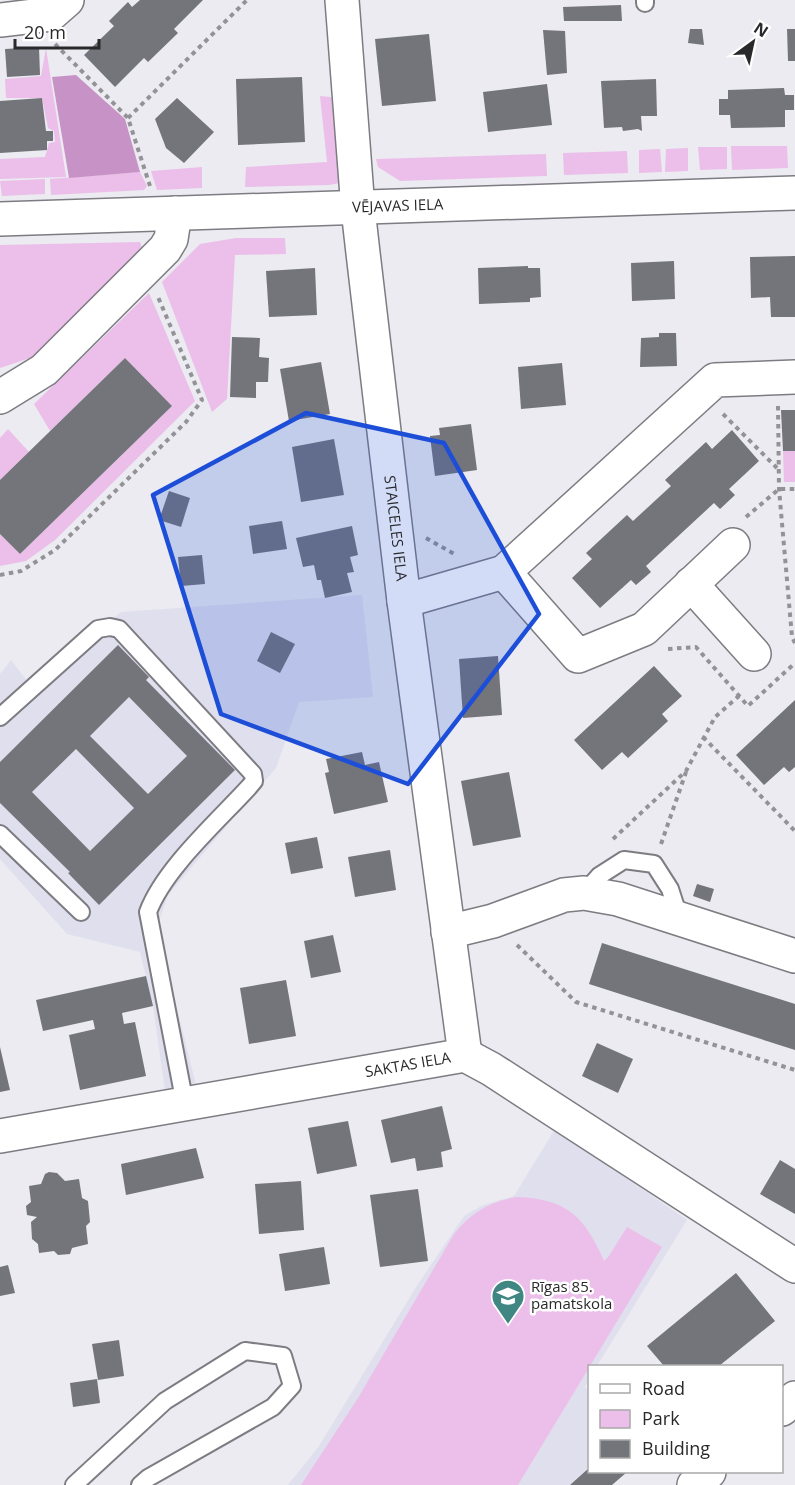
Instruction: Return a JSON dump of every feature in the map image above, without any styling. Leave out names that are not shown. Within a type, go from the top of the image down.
[{"type":"street","points":[[0,20],[51,14],[67,0]]},
{"type":"street","name":"STAICELES IELA","points":[[342,0],[358,209],[404,601],[465,1055]]},
{"type":"street","name":"VĒJAVAS IELA","points":[[0,219],[164,204],[358,209],[795,193]]},
{"type":"street","points":[[0,397],[44,370],[165,249],[171,238],[164,204]]},
{"type":"street","points":[[404,601],[504,572],[715,380],[787,378]]},
{"type":"street","points":[[504,572],[578,656],[644,629],[733,545]]},
{"type":"street","points":[[691,584],[754,654]]},
{"type":"street","points":[[448,932],[493,921],[564,895],[584,893],[618,898],[795,956]]},
{"type":"street","name":"SAKTAS IELA","points":[[0,1137],[465,1055],[491,1069],[795,1266]]},
{"type":"street","points":[[783,1408],[795,1398]]},
{"type":"street","points":[[694,1485],[708,1473]]},
{"type":"lane","points":[[0,717],[98,629],[110,627],[119,629],[253,774],[254,781],[249,787],[167,876],[153,897],[148,912],[185,1104]]},
{"type":"lane","points":[[0,834],[81,912]]},
{"type":"lane","points":[[584,893],[598,876],[624,860],[654,864],[670,889],[680,920]]},
{"type":"lane","points":[[74,1485],[165,1401],[245,1351],[283,1356],[292,1386],[273,1407],[148,1478],[140,1485]]},
{"type":"path","points":[[128,118],[247,0]]},
{"type":"path","points":[[48,38],[128,118],[164,204]]},
{"type":"path","points":[[0,575],[21,572],[55,550],[186,422],[201,400],[157,294]]},
{"type":"path","points":[[787,378],[778,469],[792,637],[795,643]]},
{"type":"path","points":[[702,392],[778,469]]},
{"type":"path","points":[[733,545],[733,527],[779,489],[795,489]]},
{"type":"path","points":[[664,650],[696,646],[748,706],[795,663]]},
{"type":"path","points":[[654,864],[686,771],[703,737],[715,717],[739,696]]},
{"type":"path","points":[[703,737],[795,831]]},
{"type":"path","points":[[606,846],[686,771]]},
{"type":"path","points":[[511,938],[576,1002],[795,1070]]},
{"type":"highlighted area","points":[[306,413],[444,443],[539,614],[408,784],[221,714],[153,495]]},
{"type":"shaded area","points":[[76,75],[125,119],[140,172],[69,178],[52,77]]},
{"type":"shaded area","points":[[362,595],[373,697],[299,702],[276,768],[168,895],[157,927],[196,1085],[165,1091],[153,1006],[140,952],[67,934],[0,859],[0,674],[11,660],[31,686],[121,612]]},
{"type":"shaded area","name":"Rīgas 85. pamatskola","points":[[555,1129],[687,1220],[598,1365],[588,1365],[588,1381],[585,1387],[588,1391],[588,1468],[570,1485],[288,1485],[319,1446],[418,1284],[464,1216],[483,1205],[514,1196]]},
{"type":"green space","points":[[46,48],[66,177],[0,179],[0,159],[45,157],[49,143],[55,142],[54,131],[48,128],[42,98],[6,98],[5,79],[41,76]]},
{"type":"green space","points":[[320,96],[330,97],[337,101],[340,183],[245,187],[246,167],[327,162]]},
{"type":"green space","points":[[731,146],[787,146],[788,168],[732,170]]},
{"type":"green space","points":[[698,147],[727,147],[727,169],[700,170]]},
{"type":"green space","points":[[688,148],[688,171],[665,172],[666,149]]},
{"type":"green space","points":[[660,149],[662,172],[639,173],[639,150]]},
{"type":"green space","points":[[627,151],[628,173],[564,175],[563,153]]},
{"type":"green space","points":[[546,154],[547,176],[400,181],[378,167],[376,159]]},
{"type":"green space","points":[[202,167],[202,188],[157,190],[151,171]]},
{"type":"green space","points":[[140,172],[147,186],[144,190],[51,195],[50,179]]},
{"type":"green space","points":[[45,179],[45,194],[2,196],[0,181]]},
{"type":"green space","points":[[236,238],[285,238],[286,254],[235,255],[227,399],[212,412],[162,282],[200,244]]},
{"type":"green space","points":[[140,242],[143,251],[36,356],[0,368],[0,245]]},
{"type":"green space","points":[[149,293],[195,401],[55,540],[26,561],[0,566],[0,534],[20,554],[172,406],[125,358],[50,431],[34,404]]},
{"type":"green space","points":[[8,429],[29,452],[0,480],[0,438]]},
{"type":"green space","points":[[783,451],[795,451],[795,482],[784,482]]},
{"type":"green space","name":"Rīgas 85. pamatskola","points":[[518,1197],[549,1202],[562,1207],[581,1222],[604,1261],[627,1227],[662,1247],[591,1365],[588,1365],[588,1369],[518,1485],[301,1485],[358,1398],[454,1234],[475,1214],[499,1201]]},
{"type":"building","points":[[140,0],[203,0],[174,29],[178,33],[148,62],[144,58],[115,87],[84,55],[114,26],[109,21],[128,2],[132,7]]},
{"type":"building","points":[[621,5],[622,21],[564,21],[563,7]]},
{"type":"building","points":[[690,29],[702,29],[704,45],[688,43]]},
{"type":"building","points":[[787,29],[795,29],[795,61],[788,61]]},
{"type":"building","points":[[543,30],[565,31],[567,73],[547,75]]},
{"type":"building","points":[[429,34],[436,101],[382,106],[375,39]]},
{"type":"building","points":[[39,47],[40,75],[7,77],[5,49]]},
{"type":"building","points":[[302,77],[305,142],[238,145],[236,79]]},
{"type":"building","points":[[656,79],[657,116],[641,116],[642,131],[638,129],[623,131],[622,127],[604,128],[601,81]]},
{"type":"building","points":[[547,84],[552,125],[488,132],[483,92]]},
{"type":"building","points":[[784,88],[785,95],[794,95],[794,110],[785,110],[785,127],[731,128],[730,115],[719,115],[719,99],[728,99],[728,90]]},
{"type":"building","points":[[42,98],[46,131],[53,131],[53,141],[47,141],[47,150],[0,153],[0,101]]},
{"type":"building","points":[[177,98],[214,132],[184,163],[166,148],[155,119]]},
{"type":"building","points":[[795,256],[795,317],[771,317],[770,297],[751,298],[750,257]]},
{"type":"building","points":[[674,261],[675,299],[632,301],[631,263]]},
{"type":"building","points":[[528,266],[528,268],[540,268],[541,297],[530,298],[530,302],[479,304],[478,268]]},
{"type":"building","points":[[315,268],[317,315],[269,317],[266,271]]},
{"type":"building","points":[[659,333],[676,333],[677,366],[640,367],[641,338],[659,337]]},
{"type":"building","points":[[232,337],[260,338],[259,357],[269,358],[268,382],[256,382],[256,398],[230,397]]},
{"type":"building","points":[[125,358],[172,406],[20,554],[0,534],[0,480]]},
{"type":"building","points":[[321,362],[330,414],[289,421],[280,369]]},
{"type":"building","points":[[562,363],[566,405],[521,409],[518,367]]},
{"type":"building","points":[[781,410],[795,410],[795,451],[783,451]]},
{"type":"building","points":[[471,424],[477,470],[435,476],[430,436],[440,435],[439,428]]},
{"type":"building","points":[[732,430],[759,461],[729,489],[735,495],[720,509],[714,503],[646,566],[651,572],[636,585],[631,580],[600,608],[572,578],[592,559],[586,553],[627,515],[633,521],[671,486],[665,480],[706,442],[712,449]]},
{"type":"building","points":[[334,439],[344,495],[301,502],[292,447]]},
{"type":"building","points":[[169,491],[190,498],[181,527],[159,520]]},
{"type":"building","points":[[282,521],[287,549],[253,554],[249,526]]},
{"type":"building","points":[[352,526],[358,555],[350,557],[354,572],[347,573],[352,592],[325,598],[321,580],[317,580],[314,565],[303,567],[296,538]]},
{"type":"building","points":[[202,555],[205,584],[181,586],[178,557]]},
{"type":"building","points":[[271,632],[295,644],[280,673],[257,661]]},
{"type":"building","points":[[118,645],[149,677],[146,680],[235,770],[99,905],[68,873],[70,872],[0,803],[0,762]],"holes":[[[129,697],[187,756],[148,794],[90,736]],[[76,749],[134,808],[90,851],[32,792]]]},
{"type":"building","points":[[498,656],[502,715],[463,718],[459,659]]},
{"type":"building","points":[[654,666],[682,696],[662,714],[668,721],[628,758],[622,752],[602,770],[574,740]]},
{"type":"building","points":[[795,700],[795,767],[789,772],[784,767],[764,785],[736,755]]},
{"type":"building","points":[[362,752],[365,765],[379,762],[388,802],[334,814],[325,773],[329,772],[326,759]]},
{"type":"building","points":[[509,772],[521,837],[473,846],[461,781]]},
{"type":"building","points":[[317,837],[323,868],[291,874],[285,843]]},
{"type":"building","points":[[390,850],[396,890],[355,897],[348,857]]},
{"type":"building","points":[[697,884],[714,889],[710,902],[693,896]]},
{"type":"building","points":[[333,935],[341,972],[311,978],[304,941]]},
{"type":"building","points":[[602,943],[795,1004],[795,1050],[589,984]]},
{"type":"building","points":[[146,976],[153,1006],[122,1013],[124,1024],[135,1022],[146,1076],[80,1090],[69,1035],[95,1029],[93,1020],[43,1031],[36,1000]]},
{"type":"building","points":[[286,980],[296,1036],[249,1044],[240,988]]},
{"type":"building","points":[[597,1043],[633,1059],[618,1093],[582,1076]]},
{"type":"building","points":[[0,1047],[10,1090],[0,1092]]},
{"type":"building","points":[[442,1106],[452,1149],[441,1152],[443,1167],[417,1171],[415,1158],[391,1163],[381,1120]]},
{"type":"building","points":[[348,1121],[357,1166],[317,1174],[308,1128]]},
{"type":"building","points":[[196,1148],[204,1178],[126,1195],[121,1164]]},
{"type":"building","points":[[780,1160],[795,1169],[795,1214],[760,1194]]},
{"type":"building","points":[[57,1173],[65,1181],[79,1179],[82,1198],[88,1201],[90,1222],[86,1226],[88,1244],[72,1248],[70,1254],[58,1255],[54,1251],[39,1253],[38,1244],[32,1239],[31,1222],[37,1217],[27,1215],[26,1206],[31,1202],[29,1186],[41,1184],[45,1174]]},
{"type":"building","points":[[301,1181],[304,1230],[259,1234],[255,1184]]},
{"type":"building","points":[[418,1189],[428,1261],[380,1267],[370,1195]]},
{"type":"building","points":[[324,1247],[330,1284],[285,1291],[279,1254]]},
{"type":"building","points":[[8,1265],[15,1293],[0,1296],[0,1267]]},
{"type":"building","points":[[736,1273],[775,1321],[720,1365],[663,1365],[647,1346]]},
{"type":"building","points":[[119,1340],[124,1376],[98,1380],[92,1344]]},
{"type":"building","points":[[97,1379],[100,1403],[73,1407],[70,1383]]},
{"type":"building","points":[[588,1469],[588,1473],[626,1473],[612,1485],[570,1485]]},
{"type":"place","name":"Rīgas 85. pamatskola","points":[[508,1325]]}]
